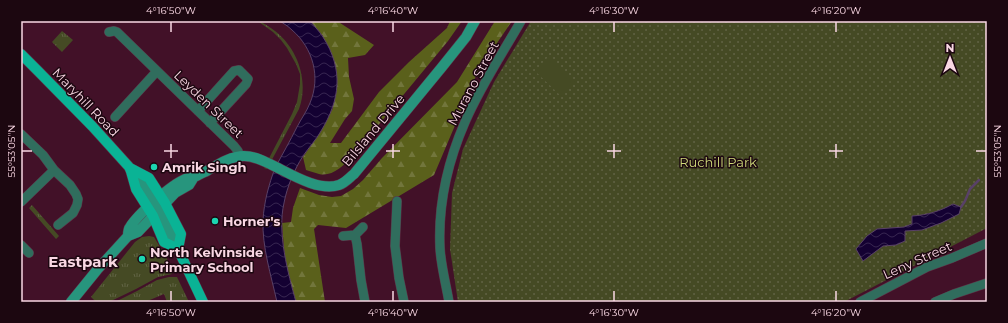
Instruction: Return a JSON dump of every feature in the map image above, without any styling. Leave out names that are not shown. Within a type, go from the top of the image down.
[{"type":"main road","name":"Bilsland Drive","points":[[71,302],[97,270],[128,236],[138,232],[157,206],[189,185],[194,177],[229,159],[239,156],[246,156],[260,159],[299,178],[316,184],[334,186],[345,182],[354,174],[442,67],[466,37],[475,21]]},
{"type":"main road","name":"Maryhill Road","points":[[21,54],[93,127],[130,168],[149,178],[157,206],[164,242],[178,249]]},
{"type":"main road","name":"Maryhill Road","points":[[130,168],[136,189],[157,206],[181,234],[178,249],[203,302]]},
{"type":"street","name":"Murano Street","points":[[449,302],[440,249],[440,230],[444,193],[451,162],[456,144],[470,111],[521,21]]},
{"type":"street","name":"Leyden Street","points":[[109,32],[117,32],[236,148],[239,152],[239,156]]},
{"type":"street","points":[[198,111],[234,72],[239,70],[248,79],[246,84],[210,123]]},
{"type":"street","points":[[115,117],[157,71]]},
{"type":"street","points":[[21,134],[43,155],[54,170],[70,185],[76,194],[78,199],[73,213],[58,226]]},
{"type":"street","points":[[21,202],[54,170]]},
{"type":"street","points":[[397,201],[392,219],[399,278],[404,302]]},
{"type":"street","points":[[343,236],[355,235],[364,227]]},
{"type":"street","points":[[355,235],[364,302]]},
{"type":"street","name":"Leny Street","points":[[860,302],[927,267],[987,243]]},
{"type":"street","points":[[21,245],[29,253]]},
{"type":"street","points":[[935,302],[987,283]]},
{"type":"green space","points":[[259,21],[275,31],[290,47],[299,66],[303,88],[299,109],[267,169],[264,168],[297,102],[300,74],[296,64],[281,40]]},
{"type":"green space","points":[[310,21],[337,21],[374,45],[365,55],[348,58],[349,77],[354,99],[352,111],[345,119],[330,143],[341,143],[379,92],[409,62],[447,28],[450,21],[462,21],[448,41],[352,157],[337,170],[328,174],[319,174],[306,170],[303,157],[321,131],[333,108],[323,36]]},
{"type":"green space","points":[[495,21],[512,21],[478,71],[434,175],[346,228],[318,225],[314,229],[325,302],[296,302],[285,260],[282,223],[291,222],[293,208],[300,188],[319,195],[332,197],[341,196],[353,189],[457,82]]},
{"type":"green space","name":"Ruchill Park","points":[[531,21],[987,21],[987,228],[844,302],[458,302],[450,249],[452,193],[463,149],[494,82]]},
{"type":"green space","points":[[62,31],[73,40],[62,52],[52,42]]},
{"type":"green space","points":[[549,56],[575,81],[561,96],[535,71]]},
{"type":"green space","points":[[32,205],[59,236],[56,239],[29,208]]},
{"type":"green space","name":"North Kelvinside Primary School","points":[[142,237],[154,237],[173,269],[172,274],[158,277],[109,302],[95,301],[91,297],[135,242]]},
{"type":"green space","points":[[177,277],[189,302],[167,302],[164,294],[145,302],[115,302],[157,280]]},
{"type":"water","points":[[280,21],[310,21],[322,35],[330,49],[337,73],[336,96],[332,108],[319,134],[297,167],[285,197],[282,215],[284,253],[296,302],[277,302],[265,251],[263,220],[269,187],[275,168],[310,103],[315,83],[315,73],[310,54],[305,45],[288,26]]},
{"type":"water","points":[[953,204],[961,207],[959,214],[922,230],[905,231],[905,241],[896,245],[883,246],[863,261],[856,249],[867,236],[877,229],[904,227],[912,224],[912,216],[934,212]]},
{"type":"waterway","points":[[961,207],[970,189],[979,180]]},
{"type":"place","name":"Amrik Singh","points":[[154,167]]},
{"type":"place","name":"Horner's","points":[[215,221]]},
{"type":"place","name":"North Kelvinside Primary School","points":[[142,259]]},
{"type":"district","name":"Eastpark","points":[[83,261]]}]
